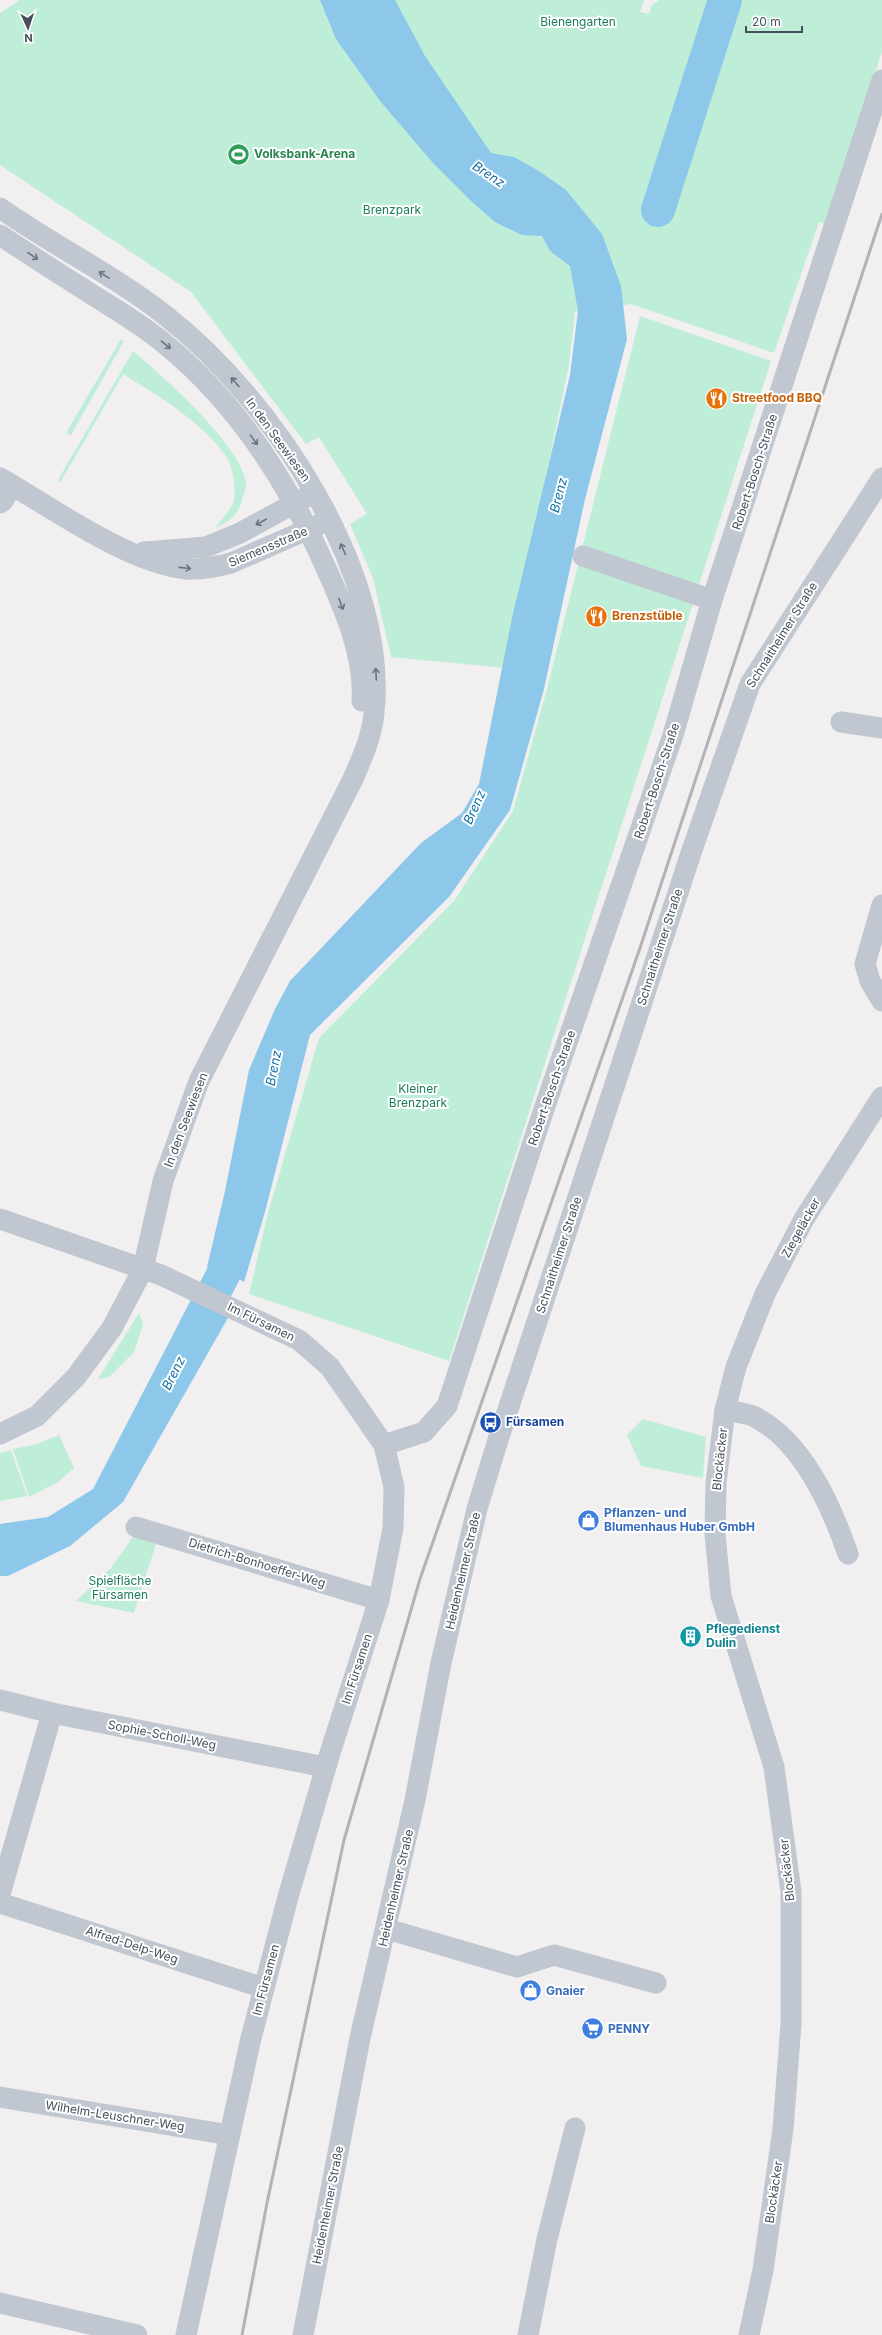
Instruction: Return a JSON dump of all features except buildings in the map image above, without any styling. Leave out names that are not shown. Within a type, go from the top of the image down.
[{"type":"street","name":"Robert-Bosch-Straße","points":[[384,1445],[424,1432],[447,1406],[541,1118],[673,735],[712,600],[882,80]]},
{"type":"street","name":"In den Seewiesen","points":[[0,208],[138,295],[194,340],[239,386],[298,464],[316,492],[330,520],[362,597],[375,660],[374,714],[370,734],[353,779],[199,1081],[163,1182],[143,1269],[112,1328],[76,1377],[37,1416],[0,1434]]},
{"type":"street","name":"In den Seewiesen","points":[[0,235],[134,322],[170,348],[227,405],[265,455],[295,503],[348,621],[360,667],[363,699],[353,779]]},
{"type":"street","name":"Schnaitheimer Straße","points":[[497,1443],[692,850],[750,684],[882,478]]},
{"type":"street","name":"Siemensstraße","points":[[0,503],[3,501],[6,481],[96,536],[134,553],[171,566],[200,569],[215,567],[246,558],[330,520]]},
{"type":"street","name":"Siemensstraße","points":[[134,553],[206,547],[240,533],[316,492]]},
{"type":"street","points":[[583,556],[712,600]]},
{"type":"street","points":[[840,722],[882,728]]},
{"type":"street","points":[[882,906],[865,964],[870,981],[882,1001]]},
{"type":"street","name":"Ziegeläcker","points":[[736,1367],[765,1294],[800,1225],[882,1097]]},
{"type":"street","name":"Im Fürsamen","points":[[0,1219],[143,1269],[178,1283],[249,1315],[299,1340],[330,1367],[384,1445],[394,1487],[393,1528],[379,1600],[325,1767],[264,1988],[186,2335]]},
{"type":"street","name":"Blockäcker","points":[[736,1367],[725,1410],[716,1483],[716,1534],[721,1596],[774,1768],[791,1892],[791,2024],[783,2129],[762,2270],[749,2335]]},
{"type":"street","name":"Blockäcker","points":[[725,1410],[754,1416],[786,1441],[811,1474],[834,1513],[848,1554]]},
{"type":"street","name":"Heidenheimer Straße","points":[[303,2335],[360,2038],[387,1929],[415,1800],[443,1655],[477,1509],[497,1443]]},
{"type":"street","name":"Dietrich-Bonhoeffer-Weg","points":[[136,1527],[379,1600]]},
{"type":"street","name":"Sophie-Scholl-Weg","points":[[0,1700],[52,1713],[325,1767]]},
{"type":"street","points":[[0,1894],[52,1713]]},
{"type":"street","name":"Alfred-Delp-Weg","points":[[0,1903],[264,1988]]},
{"type":"street","points":[[387,1929],[517,1967],[554,1955],[656,1983]]},
{"type":"street","name":"Wilhelm-Leuschner-Weg","points":[[0,2097],[230,2135]]},
{"type":"street","points":[[528,2335],[547,2239],[575,2128]]},
{"type":"street","points":[[0,2303],[137,2335]]},
{"type":"green space","name":"Brenzpark","points":[[20,0],[644,0],[640,12],[649,14],[652,5],[659,0],[882,0],[882,51],[829,225],[819,222],[774,353],[631,304],[575,312],[569,365],[506,668],[391,657],[373,578],[350,524],[367,514],[319,437],[306,444],[191,292],[0,165],[0,13]]},
{"type":"green space","name":"Kleiner Brenzpark","points":[[640,316],[771,361],[449,1361],[249,1294],[268,1213],[319,1038],[454,901],[513,811],[547,689]]},
{"type":"green space","points":[[121,339],[124,341],[71,435],[66,433]]},
{"type":"green space","points":[[133,351],[163,377],[200,413],[232,451],[242,469],[246,484],[239,508],[230,520],[215,528],[231,508],[235,496],[232,471],[226,456],[216,443],[192,420],[165,400],[123,374],[60,483],[58,480]]},
{"type":"green space","points":[[139,1313],[143,1325],[134,1352],[109,1377],[98,1379]]},
{"type":"green space","points":[[643,1419],[706,1437],[703,1478],[641,1466],[627,1435]]},
{"type":"green space","points":[[59,1435],[74,1468],[58,1482],[29,1497],[13,1449],[37,1444]]},
{"type":"green space","points":[[11,1450],[27,1496],[0,1501],[0,1453]]},
{"type":"green space","name":"Spielfläche Fürsamen","points":[[135,1534],[157,1541],[134,1613],[76,1601],[111,1568]]},
{"type":"water","points":[[320,0],[395,0],[425,56],[491,153],[514,157],[539,171],[566,190],[602,234],[621,286],[627,339],[585,499],[544,689],[510,810],[449,897],[310,1035],[265,1212],[244,1282],[225,1271],[207,1267],[225,1191],[249,1070],[275,1009],[290,981],[421,843],[462,813],[479,784],[512,618],[570,375],[578,311],[570,266],[550,251],[542,236],[522,235],[495,222],[472,202],[433,163],[380,101],[336,39]]},
{"type":"water","points":[[192,1298],[229,1316],[123,1502],[70,1546],[8,1576],[0,1576],[0,1524],[48,1517],[93,1489]]},
{"type":"waterway","points":[[658,210],[725,0]]},
{"type":"waterway","name":"Brenz","points":[[194,1331],[225,1271],[241,1228]]},
{"type":"railway","points":[[242,2335],[267,2203],[344,1840],[420,1579],[640,948],[882,214]]},
{"type":"place","name":"Volksbank-Arena","points":[[238,154]]},
{"type":"place","name":"Streetfood BBQ","points":[[716,398]]},
{"type":"place","name":"Brenzstüble","points":[[596,616]]},
{"type":"place","name":"Fürsamen","points":[[491,1422]]},
{"type":"place","name":"Pflanzen- und Blumenhaus Huber GmbH","points":[[589,1520]]},
{"type":"place","name":"Pflegedienst Dulin","points":[[691,1636]]},
{"type":"place","name":"Gnaier","points":[[530,1991]]},
{"type":"place","name":"PENNY","points":[[592,2029]]},
{"type":"park label","name":"Bienengarten","points":[[578,22]]}]
